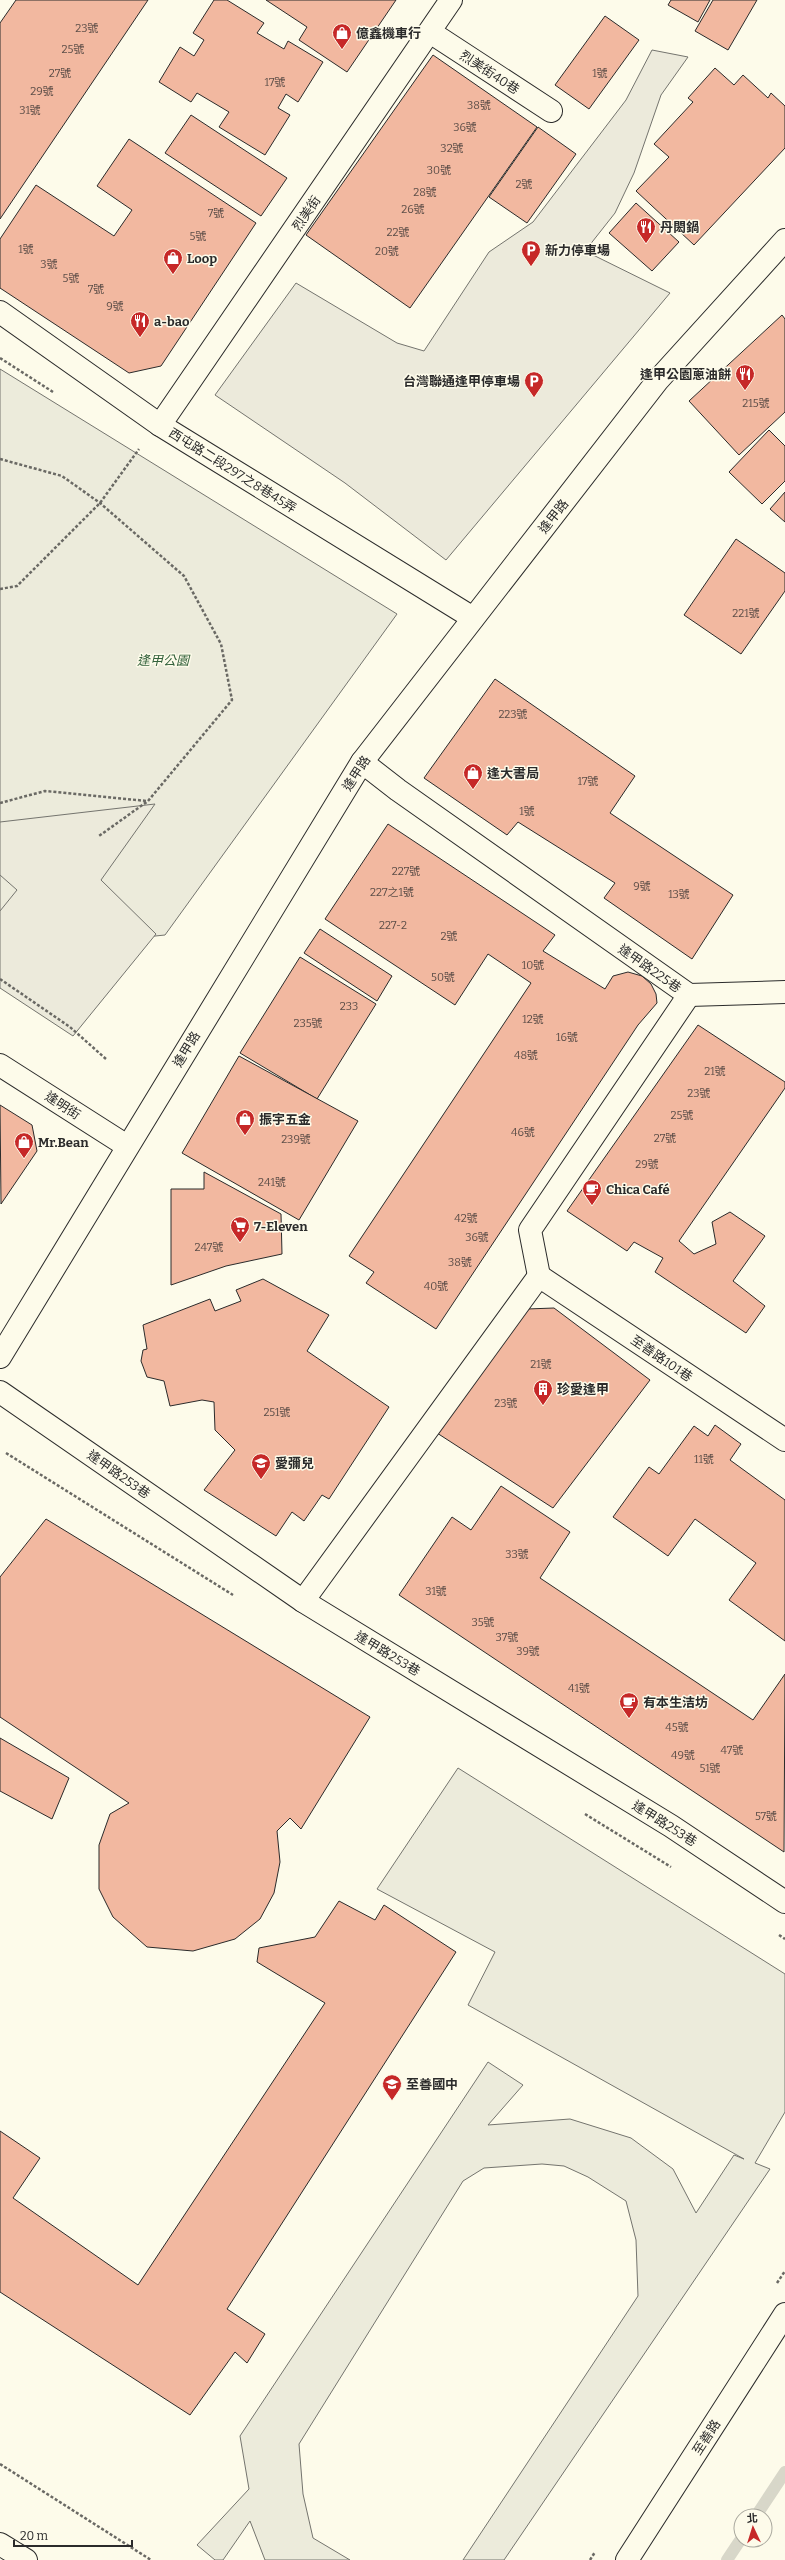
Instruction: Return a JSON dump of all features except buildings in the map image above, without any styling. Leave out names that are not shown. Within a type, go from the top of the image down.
[{"type":"street","name":"烈美街","points":[[160,426],[451,0]]},
{"type":"street","name":"烈美街40巷","points":[[430,32],[550,111]]},
{"type":"street","name":"逢甲路","points":[[0,1357],[362,762],[658,380],[785,240]]},
{"type":"street","name":"西屯路二段297之8巷45弄","points":[[0,312],[160,426],[473,618]]},
{"type":"street","name":"逢甲路225巷","points":[[362,762],[398,790],[689,996],[530,1230],[539,1276]]},
{"type":"street","points":[[689,996],[785,992]]},
{"type":"street","name":"逢明街","points":[[0,1065],[127,1146]]},
{"type":"street","points":[[303,1601],[539,1276]]},
{"type":"street","name":"至善路101巷","points":[[539,1276],[785,1440]]},
{"type":"street","name":"逢甲路253巷","points":[[0,1392],[303,1601],[671,1826],[785,1902]]},
{"type":"street","name":"至善路","points":[[627,2560],[785,2314]]},
{"type":"street","points":[[0,2544],[26,2560]]},
{"type":"path","points":[[0,590],[17,586],[100,502],[140,447],[160,426]]},
{"type":"path","points":[[0,460],[62,476],[100,502],[184,576],[221,644],[232,700],[148,801],[98,836]]},
{"type":"path","points":[[0,803],[45,791],[148,801]]},
{"type":"path","points":[[0,979],[70,1027],[106,1059]]},
{"type":"path","points":[[0,2464],[151,2560]]},
{"type":"green space","name":"逢甲公園","points":[[0,369],[397,614],[165,935],[0,952]]},
{"type":"green space","points":[[458,1768],[785,1974],[785,2112],[755,2163],[770,2169],[504,2560],[463,2560],[638,2296],[636,2240],[626,2201],[588,2177],[564,2166],[542,2164],[484,2168],[463,2181],[299,2444],[303,2494],[313,2538],[350,2560],[265,2560],[250,2521],[223,2560],[215,2560],[197,2545],[249,2489],[240,2436],[488,2062],[523,2085],[488,2125],[570,2119],[631,2138],[673,2169],[696,2213],[734,2155],[744,2159],[468,2005],[495,1952],[377,1889]]},
{"type":"shaded area","name":"新力停車場","points":[[652,50],[688,57],[661,95],[634,173],[615,213],[585,251],[670,293],[446,560],[345,483],[215,395],[296,283],[397,343],[424,351],[489,252],[533,222],[626,100]]},
{"type":"shaded area","points":[[155,804],[101,880],[156,934],[73,1036],[0,988],[0,911],[17,890],[0,875],[0,822]]},
{"type":"waterway","points":[[761,2508],[785,2472]]},
{"type":"waterway","points":[[727,2560],[735,2548]]},
{"type":"place","name":"億鑫機車行","points":[[342,50]]},
{"type":"place","name":"丹閎鍋","points":[[646,244]]},
{"type":"place","name":"新力停車場","points":[[531,267]]},
{"type":"place","name":"Loop","points":[[173,275]]},
{"type":"place","name":"a-bao","points":[[140,338]]},
{"type":"place","name":"逢甲公園蔥油餅","points":[[745,391]]},
{"type":"place","name":"台灣聯通逢甲停車場","points":[[534,398]]},
{"type":"place","name":"逢大書局","points":[[473,790]]},
{"type":"place","name":"振宇五金","points":[[245,1136]]},
{"type":"place","name":"Mr.Bean","points":[[24,1159]]},
{"type":"place","name":"Chica Café","points":[[592,1206]]},
{"type":"place","name":"7-Eleven","points":[[240,1243]]},
{"type":"place","name":"珍愛逢甲","points":[[543,1406]]},
{"type":"place","name":"愛彌兒","points":[[261,1480]]},
{"type":"place","name":"有本生洁坊","points":[[629,1719]]},
{"type":"place","name":"至善國中","points":[[392,2101]]}]
